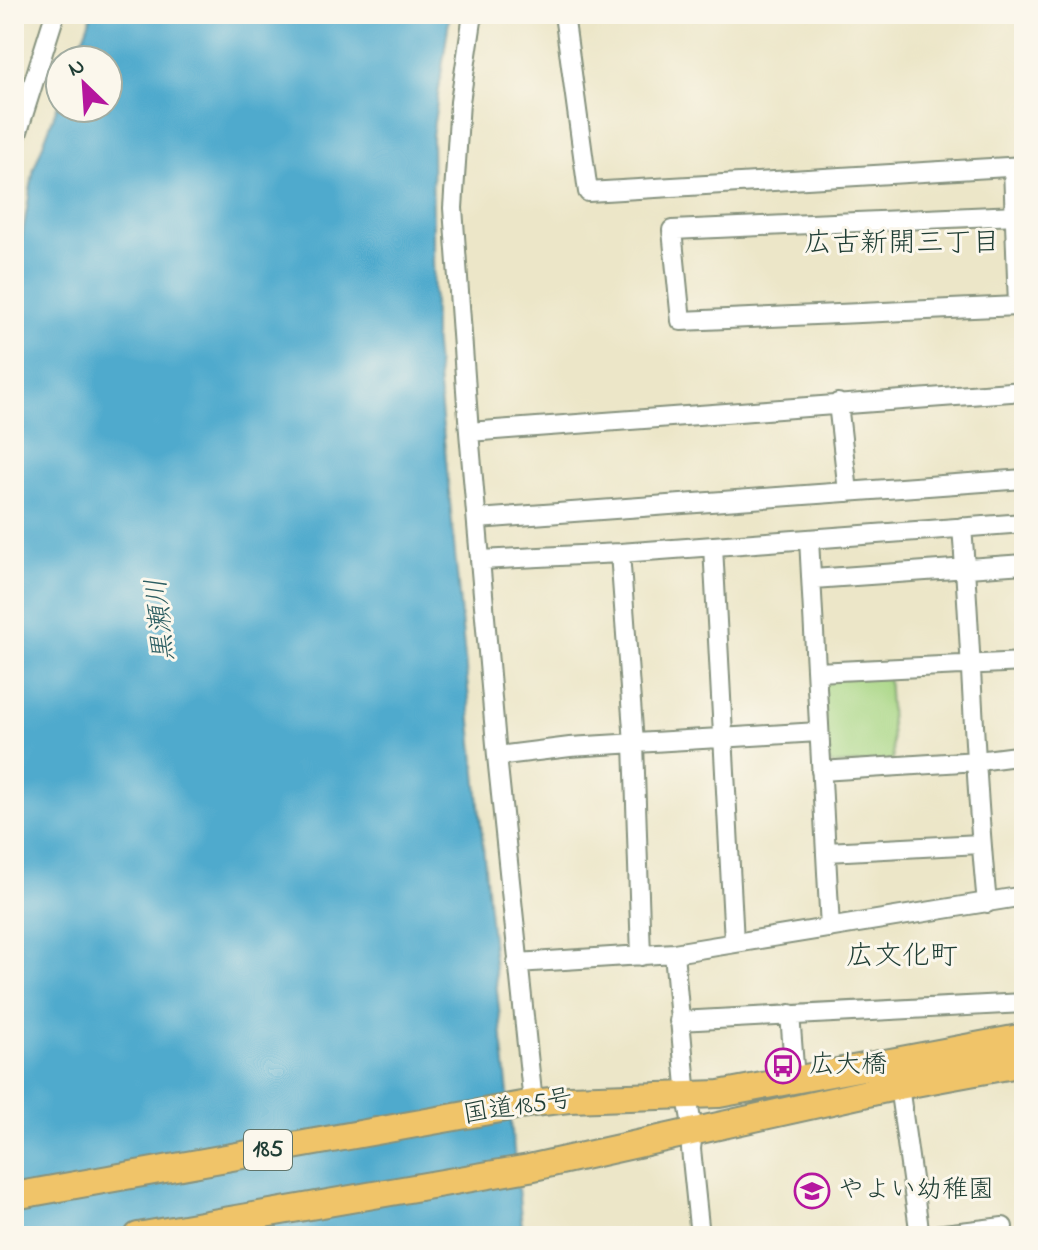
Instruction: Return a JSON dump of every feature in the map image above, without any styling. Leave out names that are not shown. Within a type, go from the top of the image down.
[{"type":"highway","name":"国道185号","points":[[14,1196],[528,1104],[569,1099],[719,1094],[1024,1037]]},
{"type":"highway","name":"185","points":[[138,1236],[529,1168],[899,1086],[1024,1063]]},
{"type":"street","points":[[473,14],[460,102],[453,208],[469,432],[528,1104]]},
{"type":"street","points":[[564,14],[588,192],[1018,167],[1018,306],[681,321],[672,230],[1017,215]]},
{"type":"street","points":[[14,144],[54,15]]},
{"type":"street","points":[[469,432],[1024,391]]},
{"type":"street","points":[[838,403],[848,492]]},
{"type":"street","points":[[477,519],[1024,479]]},
{"type":"street","points":[[481,560],[620,553],[1024,523]]},
{"type":"street","points":[[962,527],[978,761],[980,844],[987,903]]},
{"type":"street","points":[[809,539],[830,928]]},
{"type":"street","points":[[713,546],[734,942]]},
{"type":"street","points":[[620,553],[634,743],[641,956]]},
{"type":"street","points":[[813,579],[1024,564]]},
{"type":"street","points":[[817,672],[1024,662]]},
{"type":"street","points":[[497,756],[570,747],[818,732]]},
{"type":"street","points":[[821,771],[1024,755]]},
{"type":"street","points":[[827,852],[980,844]]},
{"type":"street","points":[[517,963],[674,953],[1024,896]]},
{"type":"street","points":[[674,953],[693,1131],[691,1149],[700,1236]]},
{"type":"street","points":[[679,1021],[1024,1003]]},
{"type":"street","points":[[790,1014],[795,1080]]},
{"type":"street","points":[[899,1086],[920,1236]]},
{"type":"street","points":[[927,1236],[1003,1227]]},
{"type":"green space","points":[[888,674],[893,761],[833,765],[827,760],[823,684],[828,678]]},
{"type":"water","name":"黒瀬川","points":[[92,14],[450,14],[432,136],[434,335],[523,1236],[14,1236],[14,283],[34,168],[51,124],[124,124],[124,44],[81,44]]},
{"type":"place","name":"広大橋","points":[[783,1066]]},
{"type":"place","name":"やよい幼稚園","points":[[812,1191]]},
{"type":"district","name":"広古新開三丁目","points":[[902,244]]},
{"type":"district","name":"広文化町","points":[[902,957]]}]
